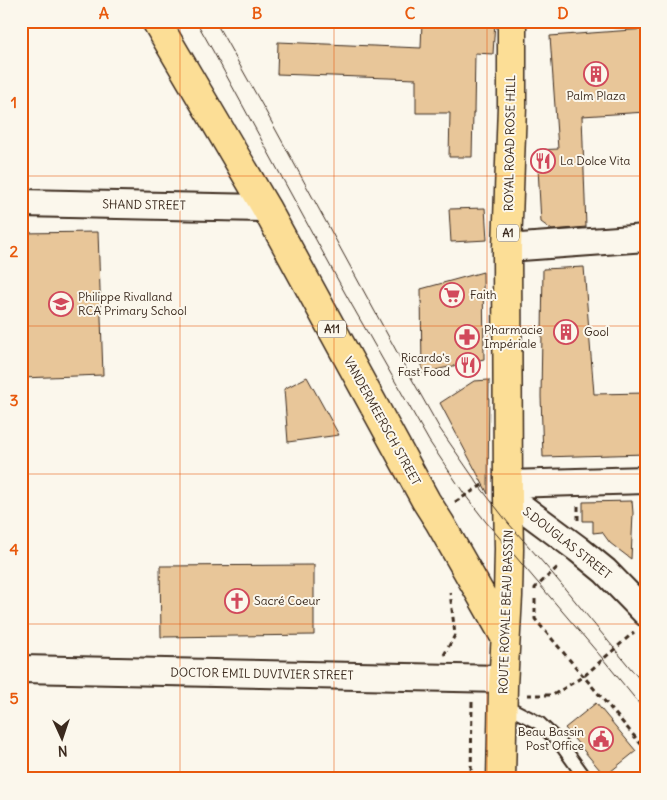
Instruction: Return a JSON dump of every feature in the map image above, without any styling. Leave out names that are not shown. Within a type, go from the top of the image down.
[{"type":"main road","name":"VANDERMEERSCH STREET","points":[[156,21],[266,208],[426,501],[505,637]]},
{"type":"main road","name":"ROYAL ROAD ROSE HILL","points":[[508,445],[507,248],[512,106],[512,21]]},
{"type":"main road","name":"ROUTE ROYALE BEAU BASSIN","points":[[501,779],[509,549],[508,445]]},
{"type":"street","name":"SHAND STREET","points":[[21,203],[266,208]]},
{"type":"street","points":[[507,248],[646,238]]},
{"type":"street","points":[[508,490],[578,481],[646,480]]},
{"type":"street","name":"S.DOUGLAS STREET","points":[[508,490],[605,571],[643,620]]},
{"type":"street","name":"DOCTOR EMIL DUVIVIER STREET","points":[[21,669],[503,692]]},
{"type":"lane","points":[[503,692],[560,743],[586,779]]},
{"type":"path","points":[[578,481],[578,549],[535,588],[535,619],[646,750]]},
{"type":"path","points":[[471,779],[472,694],[503,692],[553,695],[584,676],[643,620]]},
{"type":"building","points":[[422,21],[495,21],[493,54],[475,53],[472,157],[449,157],[450,113],[416,113],[416,79],[277,74],[278,42],[421,48]]},
{"type":"building","points":[[646,29],[646,112],[582,116],[586,227],[552,230],[541,222],[537,150],[558,149],[550,36]]},
{"type":"building","points":[[485,208],[487,240],[451,242],[449,209]]},
{"type":"building","name":"Philippe Rivalland RCA Primary School","points":[[98,232],[103,375],[21,378],[21,233]]},
{"type":"building","points":[[584,267],[594,394],[646,393],[646,454],[543,457],[541,396],[543,269]]},
{"type":"building","points":[[483,272],[484,359],[422,373],[421,289]]},
{"type":"building","points":[[307,377],[339,435],[288,442],[284,389]]},
{"type":"building","points":[[489,380],[488,494],[440,403],[474,381]]},
{"type":"building","points":[[632,501],[631,559],[610,543],[602,532],[593,533],[593,521],[583,521],[583,502]]},
{"type":"building","name":"Sacré Coeur","points":[[314,565],[314,635],[161,637],[160,566]]},
{"type":"building","name":"Beau Bassin Post Office","points":[[596,703],[636,751],[605,776],[565,728]]},
{"type":"tram line","points":[[196,21],[345,293],[429,441],[465,495],[486,522],[646,712]]},
{"type":"tram line","points":[[215,21],[440,429],[480,487],[509,524],[646,687]]},
{"type":"place","name":"Palm Plaza","points":[[596,74]]},
{"type":"place","name":"La Dolce Vita","points":[[543,161]]},
{"type":"place","name":"Faith","points":[[452,295]]},
{"type":"place","name":"Philippe Rivalland RCA Primary School","points":[[61,304]]},
{"type":"place","name":"Gool","points":[[566,332]]},
{"type":"place","name":"Pharmacie Impériale","points":[[467,337]]},
{"type":"place","name":"Ricardo's Fast Food","points":[[468,365]]},
{"type":"place","name":"Sacré Coeur","points":[[237,601]]},
{"type":"place","name":"Beau Bassin Post Office","points":[[601,739]]}]
